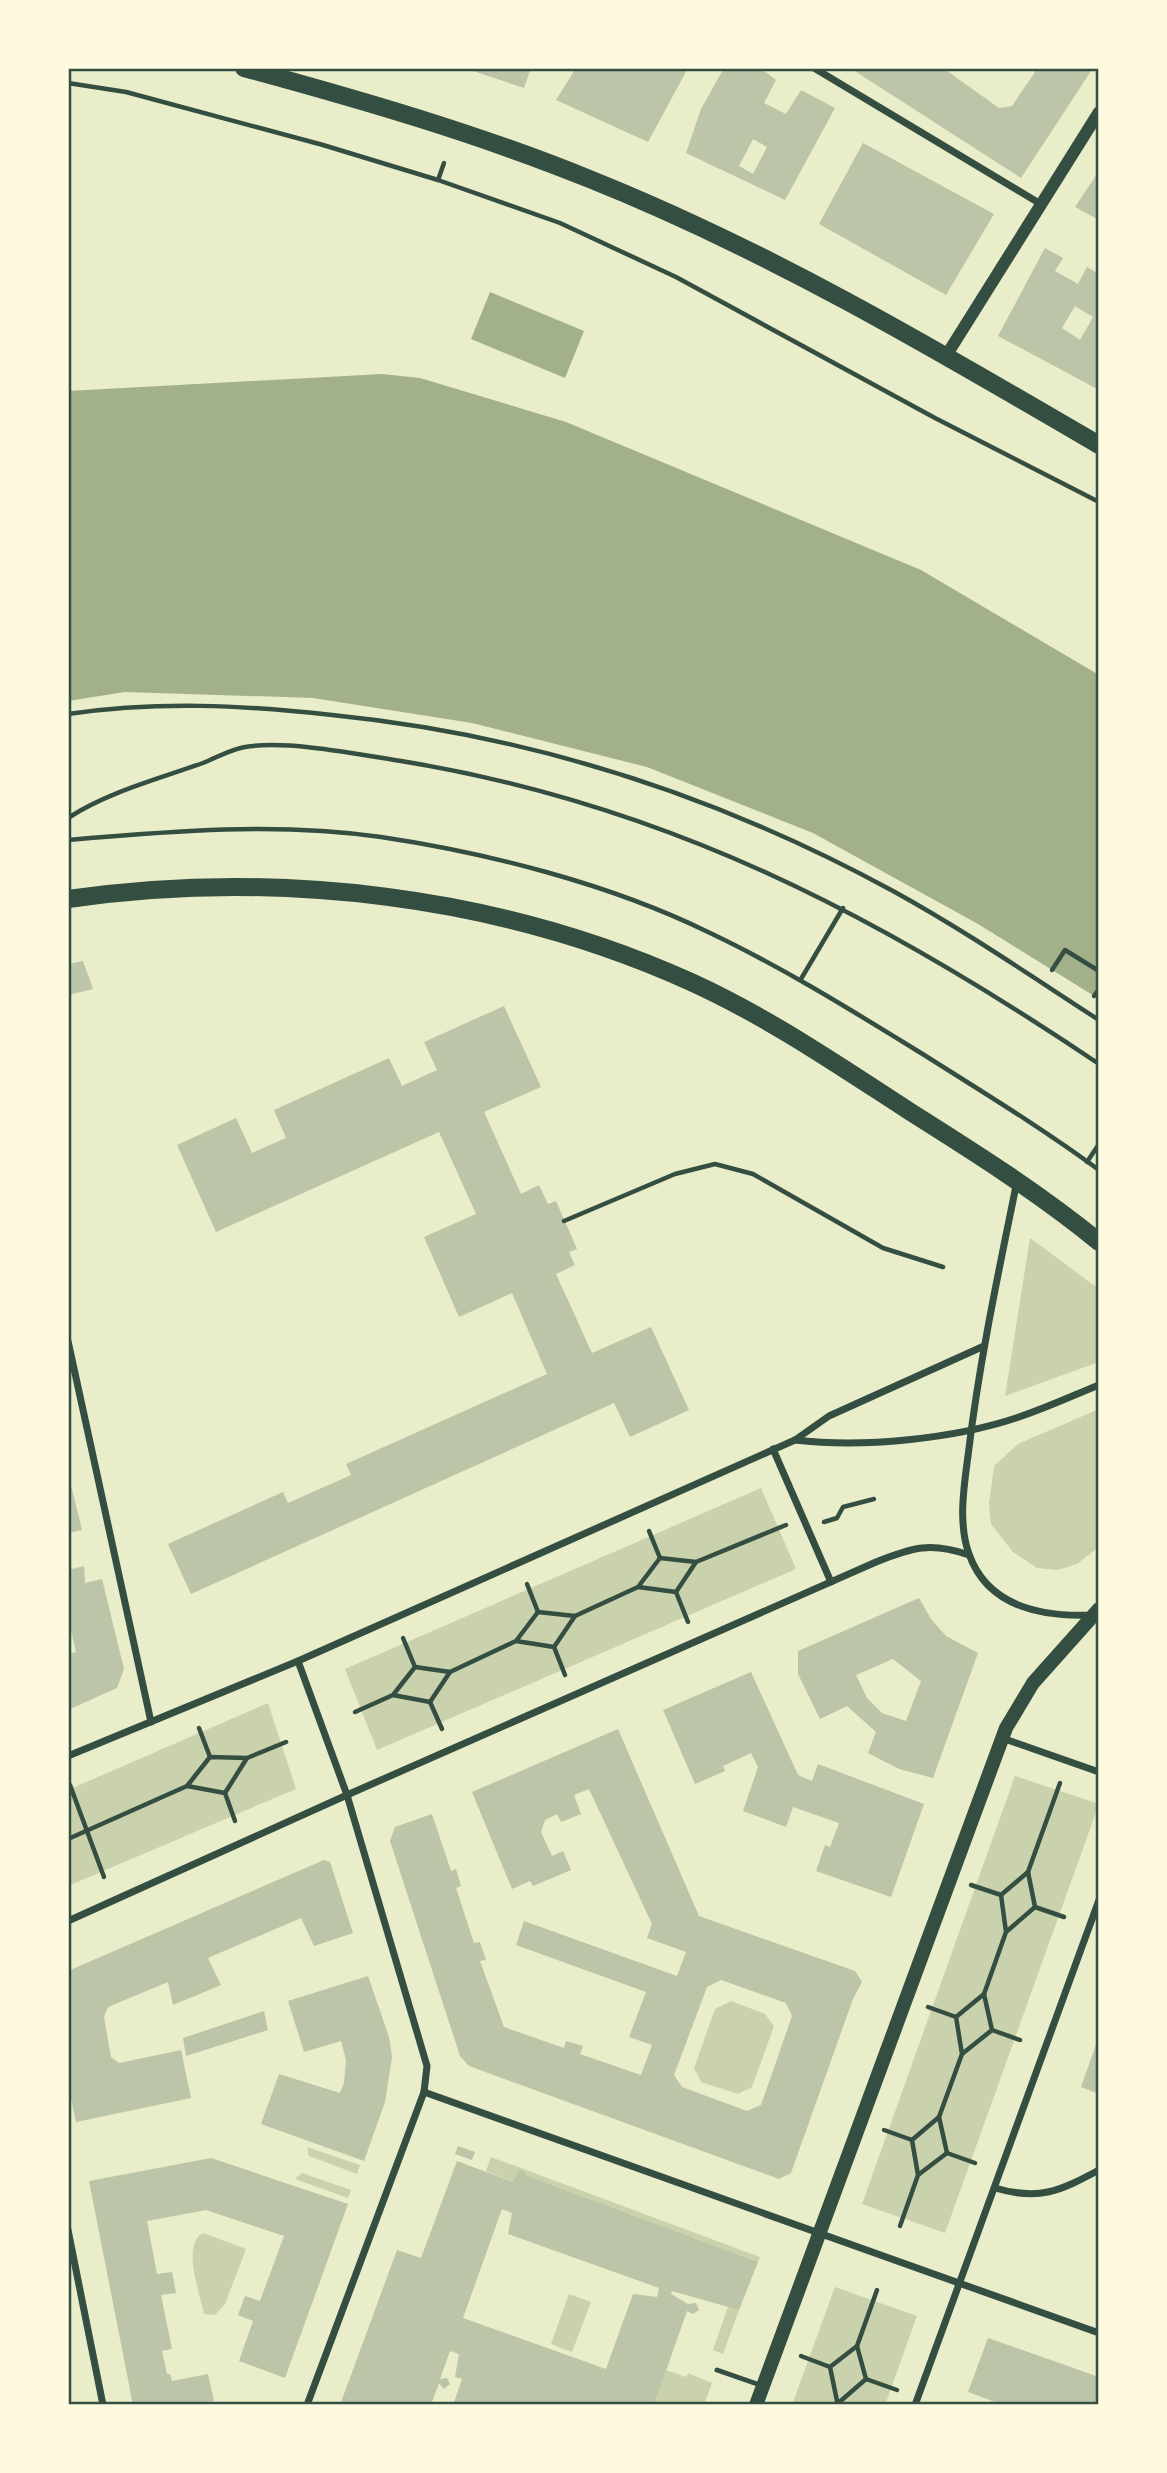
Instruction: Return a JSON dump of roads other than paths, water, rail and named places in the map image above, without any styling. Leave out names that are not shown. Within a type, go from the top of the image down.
[{"type":"main road","points":[[244,68],[456,130],[594,180],[774,263],[946,356],[1099,445]]},
{"type":"main road","points":[[68,900],[210,887],[297,887],[465,911],[579,940],[690,982],[772,1024],[1017,1180],[1098,1241]]},
{"type":"main road","points":[[756,2405],[1002,1738],[1033,1683],[1097,1613]]},
{"type":"street","points":[[814,68],[1039,203]]},
{"type":"street","points":[[946,356],[1039,203],[1099,112]]},
{"type":"street","points":[[1017,1180],[984,1346],[971,1431],[964,1502],[964,1535],[969,1555],[992,1587],[1025,1609],[1049,1615],[1097,1613]]},
{"type":"street","points":[[68,1341],[151,1722]]},
{"type":"street","points":[[68,1756],[298,1661],[774,1450],[795,1440],[829,1416],[984,1346]]},
{"type":"street","points":[[795,1440],[825,1442],[919,1438],[971,1431],[1021,1417],[1099,1385]]},
{"type":"street","points":[[774,1450],[831,1582]]},
{"type":"street","points":[[68,1921],[831,1582],[925,1546],[940,1546],[969,1555]]},
{"type":"street","points":[[298,1661],[347,1795],[427,2056],[424,2092],[307,2405]]},
{"type":"street","points":[[1002,1738],[1099,1772]]},
{"type":"street","points":[[915,2405],[1099,1900]]},
{"type":"street","points":[[424,2092],[1099,2333]]},
{"type":"street","points":[[995,2188],[1020,2195],[1044,2195],[1099,2170]]},
{"type":"street","points":[[68,2230],[103,2405]]},
{"type":"lane","points":[[717,2370],[763,2386]]}]
